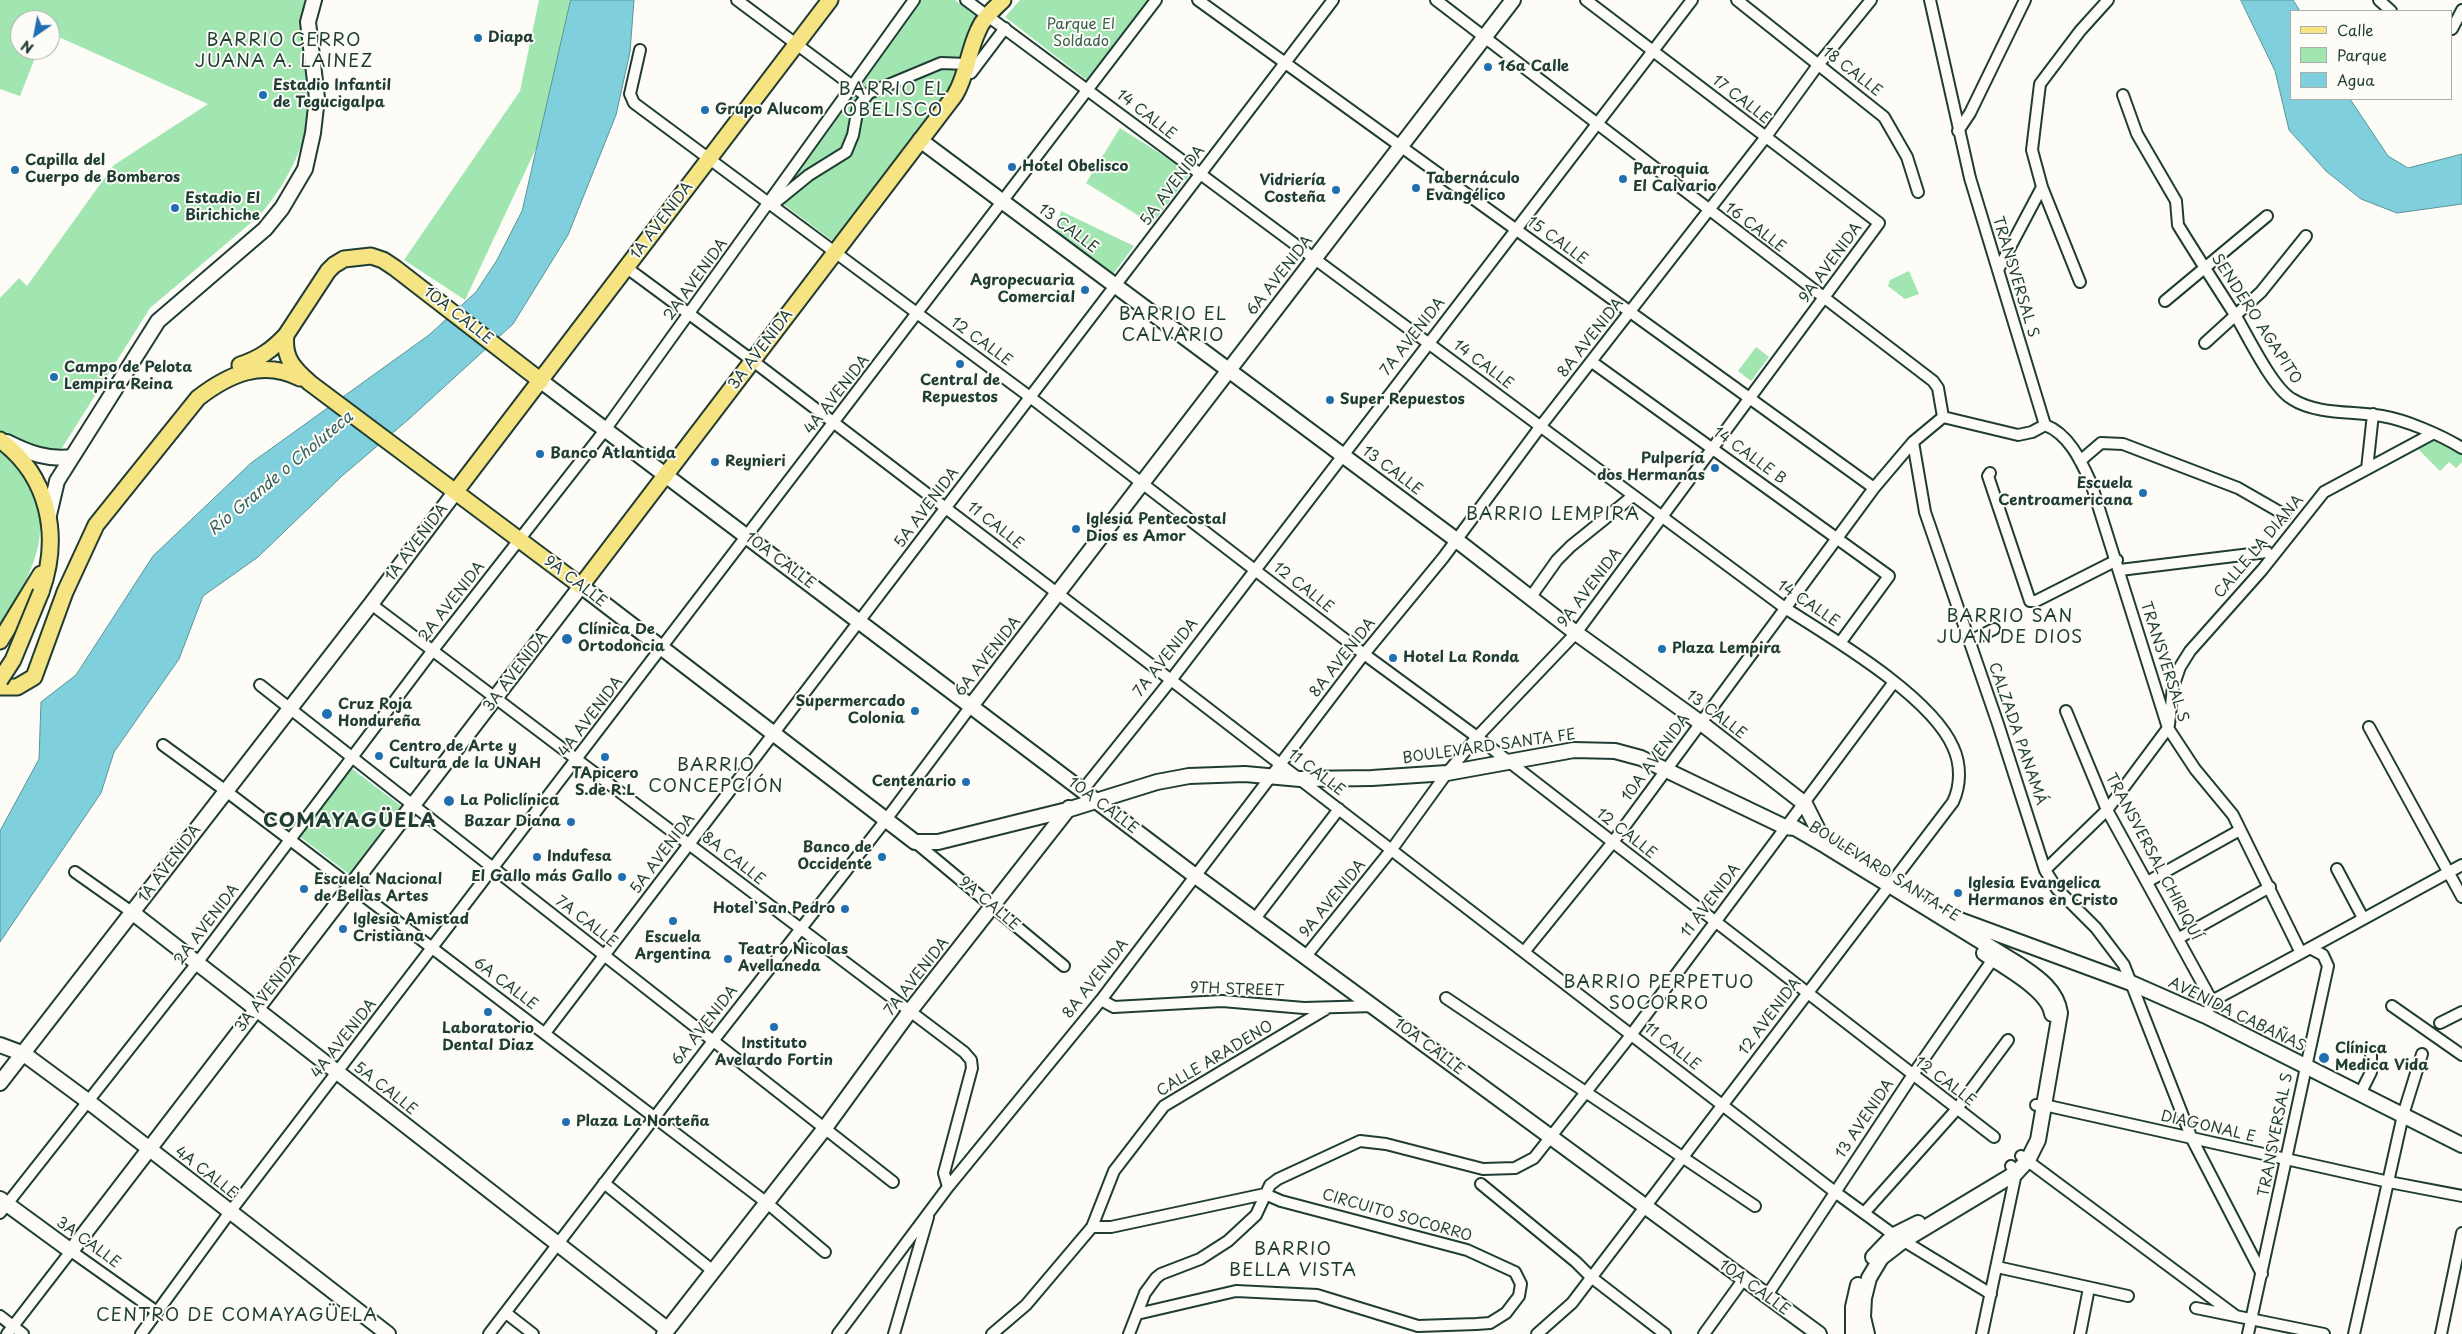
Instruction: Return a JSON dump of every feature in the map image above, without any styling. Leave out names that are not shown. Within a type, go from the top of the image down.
[{"type":"main road","name":"1A AVENIDA","points":[[456,491],[830,0]]},
{"type":"main road","name":"3A AVENIDA","points":[[581,586],[961,85],[971,66],[978,29],[987,16],[1003,0]]},
{"type":"main road","name":"10A CALLE","points":[[0,676],[17,677],[28,668],[58,590],[91,521],[183,405],[210,380],[256,360],[271,350],[286,336],[322,278],[334,265],[344,259],[370,256],[383,260],[541,381]]},
{"type":"main road","points":[[286,336],[285,346],[292,366],[314,386]]},
{"type":"main road","points":[[3,687],[29,682],[38,671],[65,592],[96,525],[198,398],[213,386],[240,372],[257,369],[273,369],[291,373],[314,386]]},
{"type":"main road","name":"9A CALLE","points":[[314,386],[581,586]]},
{"type":"main road","points":[[0,439],[15,452],[30,471],[42,492],[49,515],[51,537],[50,560],[42,592],[3,687]]},
{"type":"main road","points":[[0,641],[50,560]]},
{"type":"street","points":[[49,515],[57,481],[158,321],[265,229],[282,208],[305,169],[313,133],[317,98],[308,22],[314,0]]},
{"type":"street","points":[[737,0],[866,96]]},
{"type":"street","name":"2A AVENIDA","points":[[2,1206],[89,1102],[291,840],[433,650],[606,430],[771,204],[914,0]]},
{"type":"street","name":"14 CALLE","points":[[966,0],[1632,496],[1785,608],[1840,643],[1894,682],[1933,718],[1953,747],[1959,771]]},
{"type":"street","name":"4A AVENIDA","points":[[140,1334],[230,1212],[1004,202],[1156,0]]},
{"type":"street","name":"15 CALLE","points":[[1198,0],[1874,488]]},
{"type":"street","name":"5A AVENIDA","points":[[545,1033],[1333,0]]},
{"type":"street","name":"16 CALLE","points":[[1436,0],[1708,211],[1933,381],[1938,388],[1943,417]]},
{"type":"street","name":"6A AVENIDA","points":[[489,1334],[713,1041],[885,821],[971,706],[1513,0]]},
{"type":"street","name":"17 CALLE","points":[[1586,0],[1765,138],[1879,222]]},
{"type":"street","name":"7A AVENIDA","points":[[668,1332],[713,1271],[825,1128],[910,1011],[1171,680],[1692,0]]},
{"type":"street","name":"18 CALLE","points":[[1737,0],[1884,116],[1907,157],[1918,192]]},
{"type":"street","name":"8A AVENIDA","points":[[838,1334],[948,1187],[1101,1000],[1194,875],[1364,654],[1442,558],[1540,427],[1765,138],[1818,65],[1871,0]]},
{"type":"street","name":"TRANSVERSAL S","points":[[1930,0],[1958,131],[1977,204],[2045,425],[2062,434],[2080,461],[2091,483],[2168,728],[2195,769],[2233,816],[2306,950],[2323,955],[2328,966],[2248,1334]]},
{"type":"street","points":[[1958,131],[1973,106],[2024,0]]},
{"type":"street","points":[[2080,282],[2042,188],[2032,150],[2040,84],[2080,31],[2108,0]]},
{"type":"street","points":[[2379,0],[2390,10]]},
{"type":"street","points":[[2455,30],[2462,10]]},
{"type":"street","points":[[771,204],[809,175],[846,152],[853,135],[858,107],[866,96],[874,90],[929,66],[941,64],[971,66],[1005,28]]},
{"type":"street","name":"12 CALLE","points":[[640,50],[630,94],[632,99],[834,253],[1030,397],[1364,654],[1477,737],[1714,923],[1956,1110],[1994,1137]]},
{"type":"street","name":"SENDERO AGAPITO","points":[[2123,95],[2137,134],[2176,201],[2178,225],[2262,360],[2293,400],[2315,407],[2373,414],[2414,425],[2432,434],[2442,435],[2462,448]]},
{"type":"street","name":"13 CALLE","points":[[920,140],[1455,539],[1576,633],[1701,723],[1805,804],[1826,846]]},
{"type":"street","points":[[1998,270],[2042,188]]},
{"type":"street","points":[[2165,301],[2267,216]]},
{"type":"street","name":"9A AVENIDA","points":[[1306,956],[1392,849],[1447,772],[1477,737],[1576,633],[1879,222]]},
{"type":"street","points":[[2205,343],[2274,278],[2306,236]]},
{"type":"street","name":"11 CALLE","points":[[627,268],[835,423],[1280,765],[1300,778],[1834,1192],[1899,1238],[1991,1294]]},
{"type":"street","name":"14 CALLE B","points":[[1592,362],[1889,576],[1840,643]]},
{"type":"street","name":"10A CALLE","points":[[541,381],[1254,920],[1306,956],[1818,1334]]},
{"type":"street","points":[[2366,469],[2373,414]]},
{"type":"street","points":[[1943,417],[2018,434],[2032,432],[2045,425]]},
{"type":"street","name":"10A AVENIDA","points":[[1524,952],[1613,842],[1874,488],[1913,442],[1943,417]]},
{"type":"street","name":"CALLE LA DIANA","points":[[2168,728],[2173,687],[2180,667],[2190,651],[2262,570],[2324,492],[2432,434]]},
{"type":"street","points":[[0,439],[36,456],[48,458],[72,457]]},
{"type":"street","name":"CALZADA PANAMÁ","points":[[1913,442],[1925,512],[1970,641],[2045,870],[2057,889],[2096,928],[2124,965],[2192,1139],[2262,1274]]},
{"type":"street","points":[[2080,461],[2101,443],[2123,444],[2238,488],[2285,515]]},
{"type":"street","points":[[1990,473],[1988,476],[2029,600],[2036,601],[2118,565],[2267,552]]},
{"type":"street","name":"1A AVENIDA","points":[[0,1084],[371,604],[456,491]]},
{"type":"street","points":[[1530,598],[1557,560],[1571,546],[1632,496]]},
{"type":"street","name":"9A CALLE","points":[[581,586],[885,821]]},
{"type":"street","name":"3A AVENIDA","points":[[10,1330],[149,1151],[255,1008],[352,886],[581,586]]},
{"type":"street","name":"8A CALLE","points":[[371,604],[964,1052],[971,1060],[972,1068],[944,1173],[948,1187]]},
{"type":"street","points":[[1970,641],[1994,629]]},
{"type":"street","name":"11 AVENIDA","points":[[1265,1194],[1270,1185],[1278,1179],[1360,1141],[1386,1144],[1483,1169],[1504,1169],[1526,1163],[1534,1158],[1631,1034],[1785,827],[1805,804],[1894,682]]},
{"type":"street","name":"7A CALLE","points":[[260,685],[893,1182]]},
{"type":"street","name":"TRANSVERSAL CHIRIQUÍ","points":[[2066,711],[2107,810],[2212,1001]]},
{"type":"street","points":[[2369,727],[2462,897]]},
{"type":"street","points":[[2045,870],[2107,810],[2168,728]]},
{"type":"street","name":"6A CALLE","points":[[163,745],[226,790],[655,1117],[767,1203],[825,1252]]},
{"type":"street","name":"BOULEVARD SANTA FE","points":[[915,842],[938,842],[1067,810],[1157,782],[1189,776],[1245,774],[1300,778],[1372,778],[1447,772],[1574,750],[1594,750],[1633,755],[1667,768],[1785,827],[1792,834],[1887,888],[1916,901],[2022,966],[2047,993]]},
{"type":"street","name":"12 AVENIDA","points":[[1536,1334],[1572,1303],[1953,802],[1959,789],[1959,771]]},
{"type":"street","points":[[1254,920],[1339,809]]},
{"type":"street","points":[[885,821],[915,842]]},
{"type":"street","name":"BOULEVARD SANTA FE","points":[[1785,827],[1795,828],[1826,846],[1930,919],[2047,993]]},
{"type":"street","points":[[2147,882],[2240,830]]},
{"type":"street","name":"9A CALLE","points":[[915,842],[1064,966]]},
{"type":"street","points":[[2206,1016],[2212,1001],[2462,865]]},
{"type":"street","points":[[2337,869],[2363,918]]},
{"type":"street","name":"5A CALLE","points":[[75,872],[133,913],[668,1332]]},
{"type":"street","points":[[2179,938],[2270,887]]},
{"type":"street","name":"AVENIDA CABAÑAS","points":[[1916,901],[1990,932],[2131,983],[2206,1016],[2462,1145]]},
{"type":"street","name":"AVENIDA CABAÑAS","points":[[1930,919],[1990,932]]},
{"type":"street","name":"13 AVENIDA","points":[[1766,1297],[1834,1192],[1993,959]]},
{"type":"street","points":[[1853,1334],[1853,1307],[1858,1285],[1875,1253],[2013,1169],[2038,1140],[2040,1105],[2060,1013],[2059,1004],[2047,993]]},
{"type":"street","points":[[1446,998],[1755,1206]]},
{"type":"street","name":"9TH STREET","points":[[1101,1000],[1114,1007],[1222,1001],[1326,1009],[1374,1006]]},
{"type":"street","points":[[2392,1006],[2462,1055]]},
{"type":"street","name":"CALLE ARADENO","points":[[992,1334],[1026,1305],[1092,1227],[1114,1171],[1164,1106],[1326,1009]]},
{"type":"street","points":[[2440,1023],[2462,1012]]},
{"type":"street","points":[[1864,1213],[1956,1110],[2008,1040]]},
{"type":"street","name":"4A CALLE","points":[[0,1045],[24,1054],[89,1102],[149,1151],[388,1334]]},
{"type":"street","points":[[2360,1094],[2371,1072],[2371,1053]]},
{"type":"street","points":[[2354,1334],[2403,1115],[2422,1054]]},
{"type":"street","name":"DIAGONAL E","points":[[2040,1105],[2286,1160],[2462,1196]]},
{"type":"street","points":[[2024,1158],[2236,1316]]},
{"type":"street","points":[[1982,1334],[1997,1267],[2013,1169]]},
{"type":"street","points":[[604,1183],[713,1271]]},
{"type":"street","points":[[1481,1184],[1576,1262],[1591,1277],[1665,1334]]},
{"type":"street","points":[[1092,1227],[1110,1226],[1265,1194]]},
{"type":"street","points":[[1129,1334],[1145,1293],[1156,1278],[1161,1274],[1200,1259],[1228,1241],[1256,1215],[1265,1194]]},
{"type":"street","name":"CIRCUITO SOCORRO","points":[[1137,1314],[1187,1304],[1215,1294],[1246,1291],[1317,1295],[1418,1326],[1476,1324],[1490,1323],[1506,1314],[1519,1296],[1521,1284],[1515,1272],[1467,1250],[1282,1201],[1265,1194]]},
{"type":"street","name":"3A CALLE","points":[[2,1206],[71,1251],[157,1312]]},
{"type":"street","points":[[894,1334],[929,1212]]},
{"type":"street","points":[[2441,1334],[2462,1233]]},
{"type":"street","points":[[1867,1334],[1863,1317],[1864,1298],[1869,1278],[1881,1258],[1899,1238]]},
{"type":"street","points":[[1997,1267],[2128,1296]]},
{"type":"street","points":[[1704,1334],[1743,1280]]},
{"type":"street","points":[[2080,1334],[2089,1288]]},
{"type":"street","points":[[2196,1308],[2324,1334]]},
{"type":"street","points":[[506,1312],[533,1334]]},
{"type":"street","points":[[0,1316],[10,1330],[23,1334]]},
{"type":"green space","points":[[0,0],[305,0],[301,31],[308,83],[308,119],[304,137],[290,171],[281,187],[259,216],[150,308],[62,448],[52,455],[0,433],[0,298],[19,278],[27,286],[114,165],[208,104],[60,37],[60,10],[10,10],[10,60],[34,60],[20,96],[0,89]]},
{"type":"green space","points":[[539,0],[575,0],[554,110],[465,300],[404,260],[520,91]]},
{"type":"green space","points":[[915,0],[955,0],[987,24],[920,140],[834,242],[779,201]]},
{"type":"green space","name":"Parque El Soldado","points":[[1020,0],[1149,0],[1088,81],[1005,17]]},
{"type":"green space","points":[[1120,128],[1191,173],[1152,224],[1086,183]]},
{"type":"green space","points":[[1061,211],[1134,246],[1111,277],[1056,234]]},
{"type":"green space","points":[[1909,271],[1919,294],[1905,299],[1888,286],[1890,280]]},
{"type":"green space","points":[[1756,347],[1769,357],[1751,381],[1738,371]]},
{"type":"green space","points":[[2432,434],[2462,448],[2462,462],[2456,468],[2449,462],[2440,471],[2413,444]]},
{"type":"green space","points":[[0,448],[20,471],[33,493],[39,514],[40,536],[35,557],[26,579],[0,627]]},
{"type":"green space","points":[[351,768],[401,806],[349,874],[299,836]]},
{"type":"water","name":"Río Grande o Choluteca","points":[[571,0],[634,0],[630,52],[616,115],[568,235],[513,324],[409,419],[342,476],[258,557],[203,596],[179,659],[114,752],[101,793],[0,942],[0,831],[39,759],[41,702],[76,675],[153,556],[251,463],[429,335],[476,292],[497,260],[522,211]]},
{"type":"water","points":[[2241,0],[2293,0],[2299,10],[2290,10],[2290,100],[2351,100],[2388,156],[2408,168],[2462,154],[2462,204],[2397,213],[2361,199],[2326,171],[2289,130],[2275,71]]},
{"type":"place","name":"Diapa","points":[[478,38]]},
{"type":"place","name":"16a Calle","points":[[1488,67]]},
{"type":"place","name":"Estadio Infantil de Tegucigalpa","points":[[263,95]]},
{"type":"place","name":"Grupo Alucom","points":[[705,110]]},
{"type":"place","name":"Hotel Obelisco","points":[[1012,167]]},
{"type":"place","name":"Capilla del Cuerpo de Bomberos","points":[[15,170]]},
{"type":"place","name":"Parroquia El Calvario","points":[[1623,179]]},
{"type":"place","name":"Tabernáculo Evangélico","points":[[1416,188]]},
{"type":"place","name":"Vidriería Costeña","points":[[1336,190]]},
{"type":"place","name":"Estadio El Birichiche","points":[[175,208]]},
{"type":"place","name":"Agropecuaria Comercial","points":[[1085,290]]},
{"type":"place","name":"Central de Repuestos","points":[[960,364]]},
{"type":"place","name":"Campo de Pelota Lempira Reina","points":[[54,377]]},
{"type":"place","name":"Super Repuestos","points":[[1330,400]]},
{"type":"place","name":"Banco Atlantida","points":[[540,454]]},
{"type":"place","name":"Reynieri","points":[[715,462]]},
{"type":"place","name":"Pulpería dos Hermanas","points":[[1715,468]]},
{"type":"place","name":"Escuela Centroamericana","points":[[2143,493]]},
{"type":"place","name":"Iglesia Pentecostal Dios es Amor","points":[[1076,529]]},
{"type":"place","name":"Clínica De Ortodoncia","points":[[567,639]]},
{"type":"place","name":"Plaza Lempira","points":[[1662,649]]},
{"type":"place","name":"Hotel La Ronda","points":[[1393,658]]},
{"type":"place","name":"Supermercado Colonia","points":[[915,711]]},
{"type":"place","name":"Cruz Roja Hondureña","points":[[327,714]]},
{"type":"place","name":"Centro de Arte y Cultura de la UNAH","points":[[379,756]]},
{"type":"place","name":"TApicero S.de R.L","points":[[605,757]]},
{"type":"place","name":"Centenario","points":[[966,782]]},
{"type":"place","name":"La Policlínica","points":[[449,801]]},
{"type":"place","name":"Bazar Diana","points":[[571,822]]},
{"type":"place","name":"Indufesa","points":[[537,857]]},
{"type":"place","name":"Banco de Occidente","points":[[882,857]]},
{"type":"place","name":"El Gallo más Gallo","points":[[622,877]]},
{"type":"place","name":"Escuela Nacional de Bellas Artes","points":[[304,889]]},
{"type":"place","name":"Iglesia Evangelica Hermanos en Cristo","points":[[1958,893]]},
{"type":"place","name":"Hotel San Pedro","points":[[845,909]]},
{"type":"place","name":"Escuela Argentina","points":[[673,921]]},
{"type":"place","name":"Iglesia Amistad Cristiana","points":[[343,929]]},
{"type":"place","name":"Teatro Nicolas Avellaneda","points":[[728,959]]},
{"type":"place","name":"Laboratorio Dental Diaz","points":[[488,1012]]},
{"type":"place","name":"Instituto Avelardo Fortin","points":[[774,1027]]},
{"type":"place","name":"Clínica Medica Vida","points":[[2324,1058]]},
{"type":"place","name":"Plaza La Norteña","points":[[566,1122]]},
{"type":"district","name":"BARRIO CERRO JUANA A. LAINEZ","points":[[284,51]]},
{"type":"district","name":"BARRIO EL OBELISCO","points":[[893,100]]},
{"type":"district","name":"BARRIO EL CALVARIO","points":[[1173,325]]},
{"type":"district","name":"BARRIO LEMPIRA","points":[[1553,515]]},
{"type":"district","name":"BARRIO SAN JUAN DE DIOS","points":[[2010,628]]},
{"type":"district","name":"BARRIO CONCEPCIÓN","points":[[716,776]]},
{"type":"district","name":"COMAYAGÜELA","points":[[350,821]]},
{"type":"district","name":"BARRIO PERPETUO SOCORRO","points":[[1659,993]]},
{"type":"district","name":"BARRIO BELLA VISTA","points":[[1293,1260]]},
{"type":"district","name":"CENTRO DE COMAYAGÜELA","points":[[237,1316]]}]
